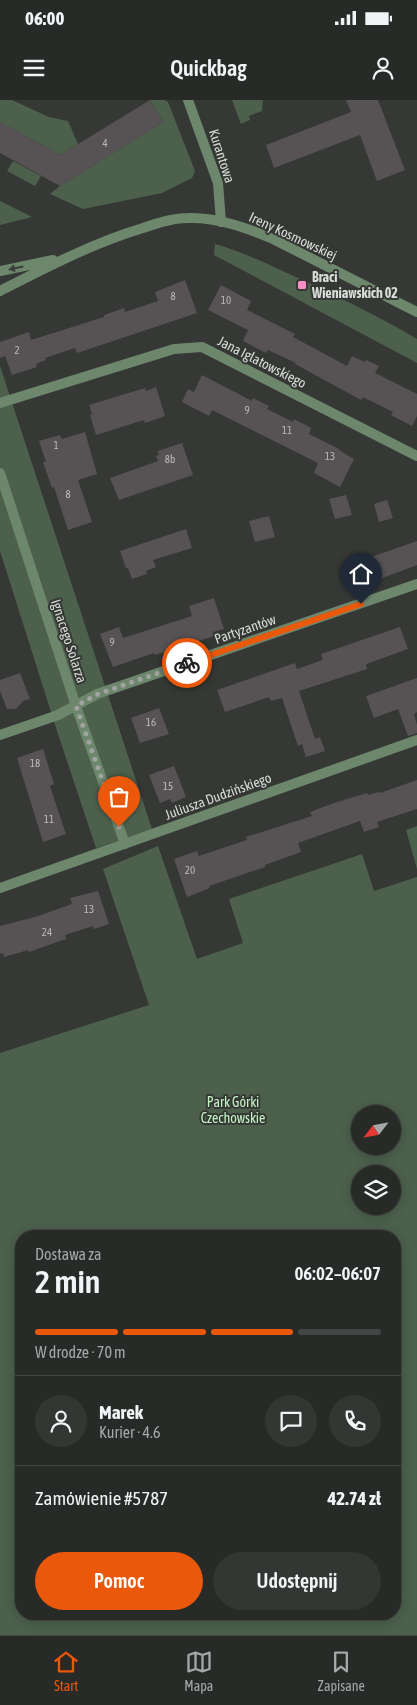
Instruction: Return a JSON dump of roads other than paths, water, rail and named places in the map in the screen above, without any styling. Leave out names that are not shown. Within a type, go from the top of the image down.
[{"type":"street","name":"Kurantowa","points":[[188,100],[218,183],[221,222]]},
{"type":"street","name":"Ireny Kosmowskiej","points":[[0,291],[66,257],[161,222],[188,218],[239,226],[273,239],[417,312]]},
{"type":"street","name":"Ireny Kosmowskiej","points":[[0,271],[66,257]]},
{"type":"street","name":"Jana Iglatowskiego","points":[[0,403],[174,349],[202,347],[417,456]]},
{"type":"street","name":"Ignacego Solarza","points":[[0,474],[76,706],[125,844]]},
{"type":"street","name":"Partyzantów","points":[[0,735],[58,715],[98,694],[417,584]]},
{"type":"street","name":"Juliusza Dudzińskiego","points":[[0,888],[417,740]]},
{"type":"place","name":"Braci Wieniawskich 02","points":[[302,285]]},
{"type":"park label","name":"Park Górki Czechowskie","points":[[233,1110]]}]
